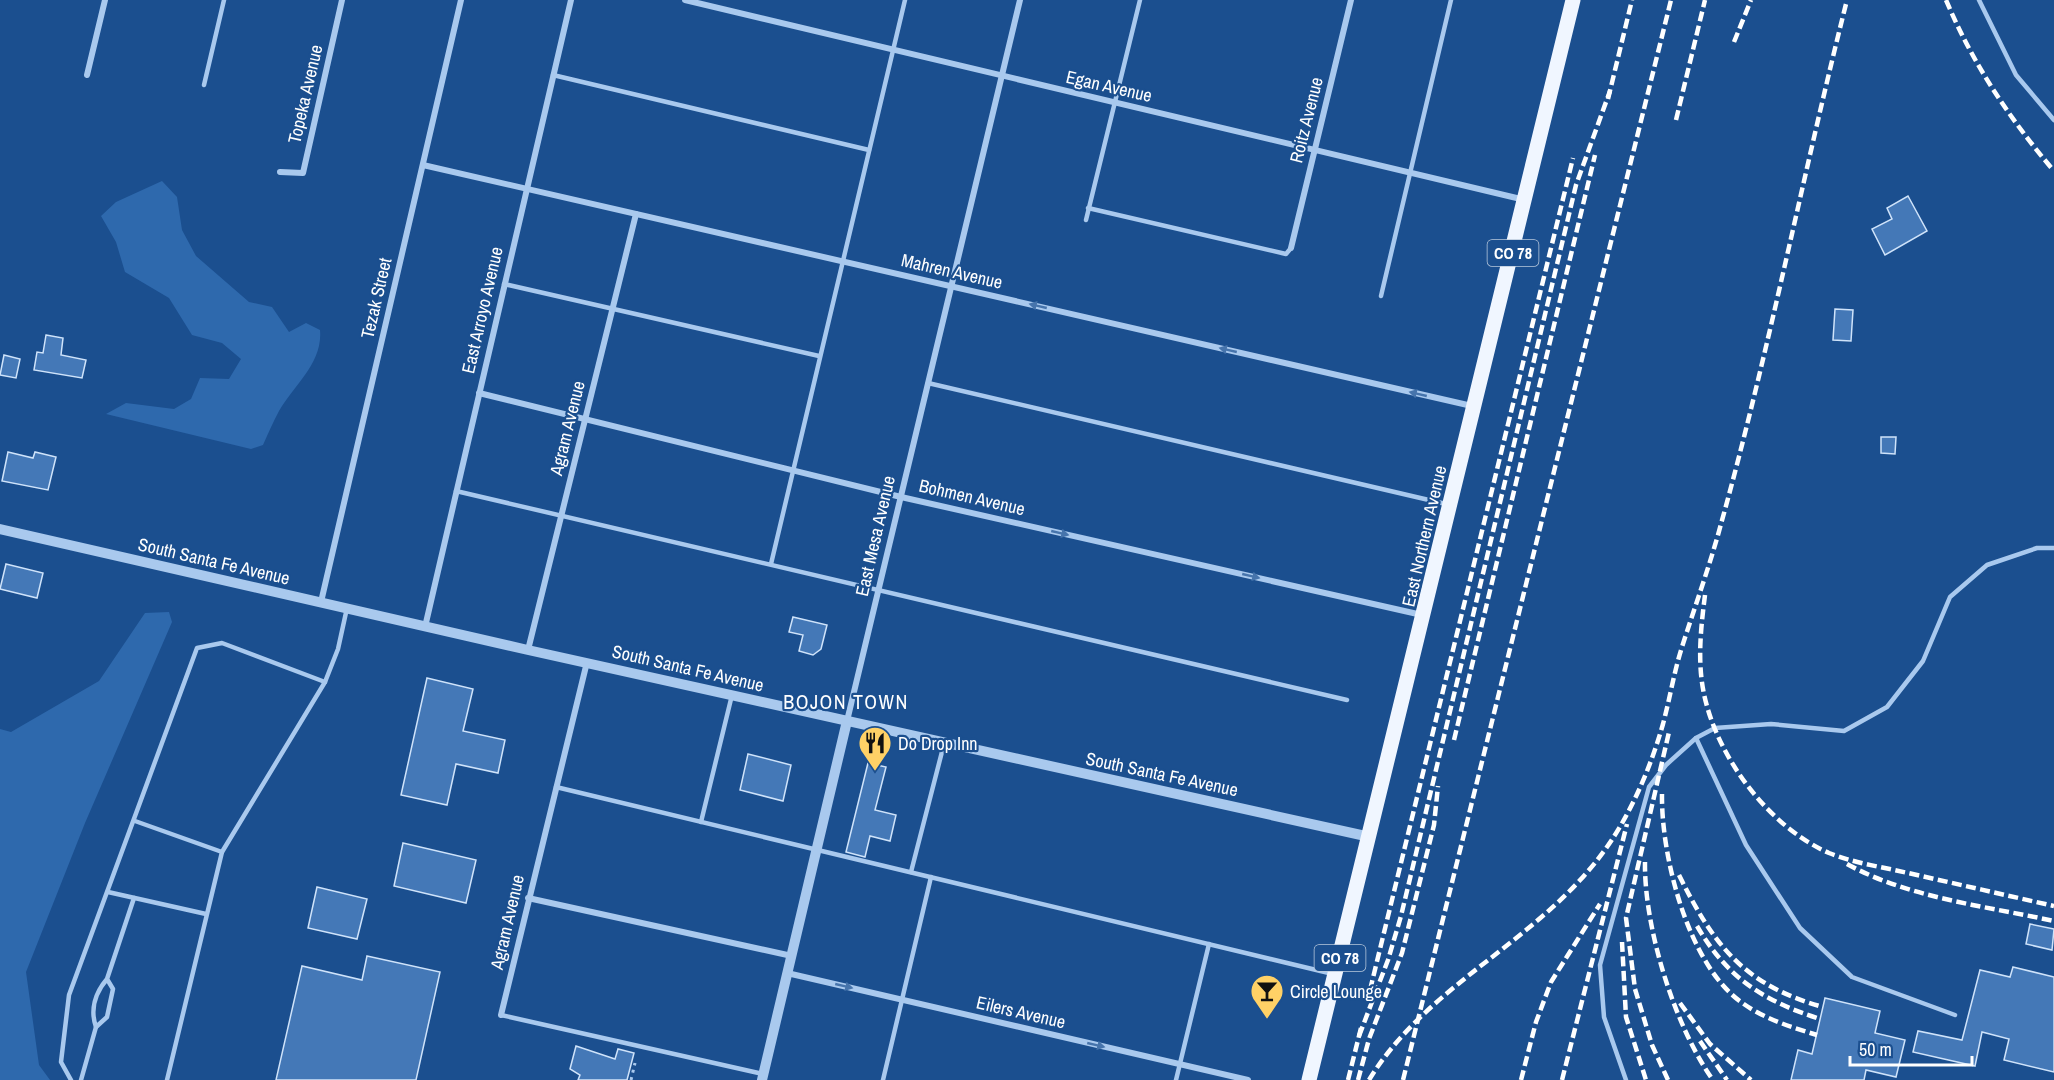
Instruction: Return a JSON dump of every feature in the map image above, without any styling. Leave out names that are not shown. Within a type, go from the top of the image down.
[{"type":"main road","name":"East Northern Avenue","points":[[1310,1080],[1574,0]]},
{"type":"street","points":[[87,75],[105,0]]},
{"type":"street","name":"Topeka Avenue","points":[[280,172],[303,173],[342,0]]},
{"type":"street","name":"Tezak Street","points":[[321,602],[461,0]]},
{"type":"street","name":"East Arroyo Avenue","points":[[426,627],[478,393],[571,0]]},
{"type":"street","name":"Egan Avenue","points":[[685,0],[1526,201]]},
{"type":"street","name":"East Mesa Avenue","points":[[763,1077],[1020,0]]},
{"type":"street","name":"Roitz Avenue","points":[[1291,248],[1351,0]]},
{"type":"street","name":"Mahren Avenue","points":[[423,165],[1475,407]]},
{"type":"street","name":"Agram Avenue","points":[[528,650],[636,214]]},
{"type":"street","name":"Bohmen Avenue","points":[[478,393],[901,497],[1425,615]]},
{"type":"street","name":"South Santa Fe Avenue","points":[[0,529],[847,722],[1370,837]]},
{"type":"street","name":"Agram Avenue","points":[[501,1015],[587,662]]},
{"type":"street","points":[[528,898],[792,956]]},
{"type":"street","name":"Eilers Avenue","points":[[787,973],[1248,1080]]},
{"type":"lane","points":[[204,85],[224,0]]},
{"type":"lane","points":[[771,564],[791,470],[905,0]]},
{"type":"lane","points":[[1086,220],[1140,0]]},
{"type":"lane","points":[[1381,296],[1450,0]]},
{"type":"lane","points":[[1979,0],[2016,75],[2054,120]]},
{"type":"lane","points":[[553,75],[869,150]]},
{"type":"lane","points":[[1088,208],[1286,254],[1291,248]]},
{"type":"lane","points":[[504,284],[819,356]]},
{"type":"lane","points":[[928,383],[1451,505]]},
{"type":"lane","points":[[456,491],[1347,700]]},
{"type":"lane","points":[[1626,1080],[1604,1017],[1600,965],[1649,787],[1666,765],[1696,738],[1715,728],[1771,724],[1844,731],[1887,707],[1923,662],[1950,597],[1987,565],[2037,548],[2054,548]]},
{"type":"lane","points":[[167,1080],[222,852],[324,682],[338,649],[346,608]]},
{"type":"lane","points":[[71,1080],[61,1062],[69,995],[197,648],[222,643],[324,682]]},
{"type":"lane","points":[[701,822],[732,695]]},
{"type":"lane","points":[[1696,738],[1746,845],[1800,928],[1852,977],[1955,1015]]},
{"type":"lane","points":[[911,872],[944,743]]},
{"type":"lane","points":[[556,787],[1336,974]]},
{"type":"lane","points":[[135,821],[222,852]]},
{"type":"lane","points":[[883,1080],[931,877]]},
{"type":"lane","points":[[108,892],[206,914]]},
{"type":"lane","points":[[96,1027],[92,1015],[98,989],[107,979],[134,898]]},
{"type":"lane","points":[[1176,1080],[1209,944]]},
{"type":"lane","points":[[81,1080],[96,1027],[107,1017],[113,989],[107,979]]},
{"type":"lane","points":[[501,1015],[763,1077]]},
{"type":"path","points":[[629,1080],[635,1063]]},
{"type":"shaded area","points":[[162,181],[177,197],[182,230],[196,256],[249,302],[272,307],[289,332],[306,323],[320,330],[317,353],[279,411],[263,445],[251,449],[106,414],[126,403],[174,409],[191,399],[200,378],[229,379],[241,359],[222,343],[192,335],[169,298],[125,272],[116,242],[101,216],[116,202]]},
{"type":"shaded area","points":[[169,612],[172,622],[85,823],[26,972],[39,1065],[50,1080],[0,1080],[0,729],[11,732],[99,681],[145,613]]},
{"type":"building","points":[[1908,196],[1927,231],[1885,255],[1872,229],[1892,219],[1887,208]]},
{"type":"building","points":[[1835,309],[1853,310],[1851,341],[1833,340]]},
{"type":"building","points":[[46,335],[63,338],[61,355],[86,360],[82,378],[34,370],[37,352],[43,353]]},
{"type":"building","points":[[4,355],[20,359],[16,378],[0,375]]},
{"type":"building","points":[[1881,437],[1896,437],[1895,454],[1881,453]]},
{"type":"building","points":[[8,452],[33,458],[35,452],[56,457],[48,490],[2,481]]},
{"type":"building","points":[[6,564],[43,573],[37,598],[0,589]]},
{"type":"building","points":[[793,617],[827,625],[821,649],[813,655],[799,651],[803,635],[789,632]]},
{"type":"building","points":[[427,678],[473,689],[463,731],[505,740],[498,773],[456,764],[447,805],[401,795]]},
{"type":"building","points":[[748,754],[791,765],[783,801],[740,790]]},
{"type":"building","points":[[868,763],[886,767],[875,810],[896,815],[890,841],[870,836],[865,857],[846,852]]},
{"type":"building","points":[[403,843],[476,860],[466,903],[394,886]]},
{"type":"building","points":[[317,887],[367,899],[357,939],[308,928]]},
{"type":"building","points":[[2030,924],[2054,929],[2052,950],[2026,944]]},
{"type":"building","points":[[367,956],[440,972],[416,1080],[276,1080],[302,966],[362,980]]},
{"type":"building","points":[[2013,967],[2054,977],[2054,1072],[2004,1060],[2009,1039],[1982,1032],[1975,1066],[1913,1052],[1918,1031],[1962,1040],[1980,970],[2010,977]]},
{"type":"building","points":[[1825,998],[1880,1011],[1875,1033],[1905,1040],[1896,1077],[1866,1070],[1864,1080],[1791,1080],[1798,1050],[1812,1054]]},
{"type":"building","points":[[576,1046],[615,1059],[618,1049],[634,1053],[627,1080],[578,1080],[580,1075],[570,1069]]},
{"type":"railway","points":[[1608,99],[1632,0]]},
{"type":"railway","points":[[1403,1080],[1671,0]]},
{"type":"railway","points":[[1676,120],[1705,0]]},
{"type":"railway","points":[[1734,42],[1751,0]]},
{"type":"railway","points":[[1369,1080],[1396,1043],[1426,1011],[1564,897],[1594,864],[1621,825],[1640,789],[1663,724],[1679,656],[1712,555],[1738,459],[1847,0]]},
{"type":"railway","points":[[1946,0],[1993,90],[2054,171]]},
{"type":"railway","points":[[1359,1036],[1388,960],[1401,916],[1576,185],[1610,91]]},
{"type":"railway","points":[[1454,740],[1595,155]]},
{"type":"railway","points":[[1370,990],[1573,158]]},
{"type":"railway","points":[[1705,595],[1700,657],[1704,694],[1711,718],[1733,765],[1767,808],[1786,826],[1807,841],[1848,860],[2054,906]]},
{"type":"railway","points":[[1668,1080],[1652,1045],[1635,989],[1626,918],[1669,732]]},
{"type":"railway","points":[[1358,1080],[1369,1039],[1402,953],[1434,825],[1438,786]]},
{"type":"railway","points":[[1662,794],[1666,847],[1673,877],[1692,936],[1706,962],[1722,985],[1750,1008],[1778,1022],[1817,1035]]},
{"type":"railway","points":[[1562,1080],[1627,824]]},
{"type":"railway","points":[[1645,862],[1650,916],[1664,976],[1686,1033],[1713,1080]]},
{"type":"railway","points":[[1847,864],[1871,876],[1922,893],[2054,921]]},
{"type":"railway","points":[[1679,875],[1705,922],[1734,959],[1772,987],[1823,1007]]},
{"type":"railway","points":[[1521,1080],[1536,1022],[1551,982],[1600,904]]},
{"type":"railway","points":[[1697,926],[1721,960],[1749,986],[1782,1004],[1820,1019]]},
{"type":"railway","points":[[1622,942],[1626,1017],[1646,1080]]},
{"type":"railway","points":[[1680,1003],[1710,1044],[1751,1080]]},
{"type":"railway","points":[[1348,1080],[1361,1028]]},
{"type":"railway","points":[[1700,1041],[1727,1080]]},
{"type":"place","name":"Do Drop Inn","points":[[875,772]]},
{"type":"place","name":"Circle Lounge","points":[[1267,1020]]},
{"type":"district","name":"BOJON TOWN","points":[[846,701]]}]
